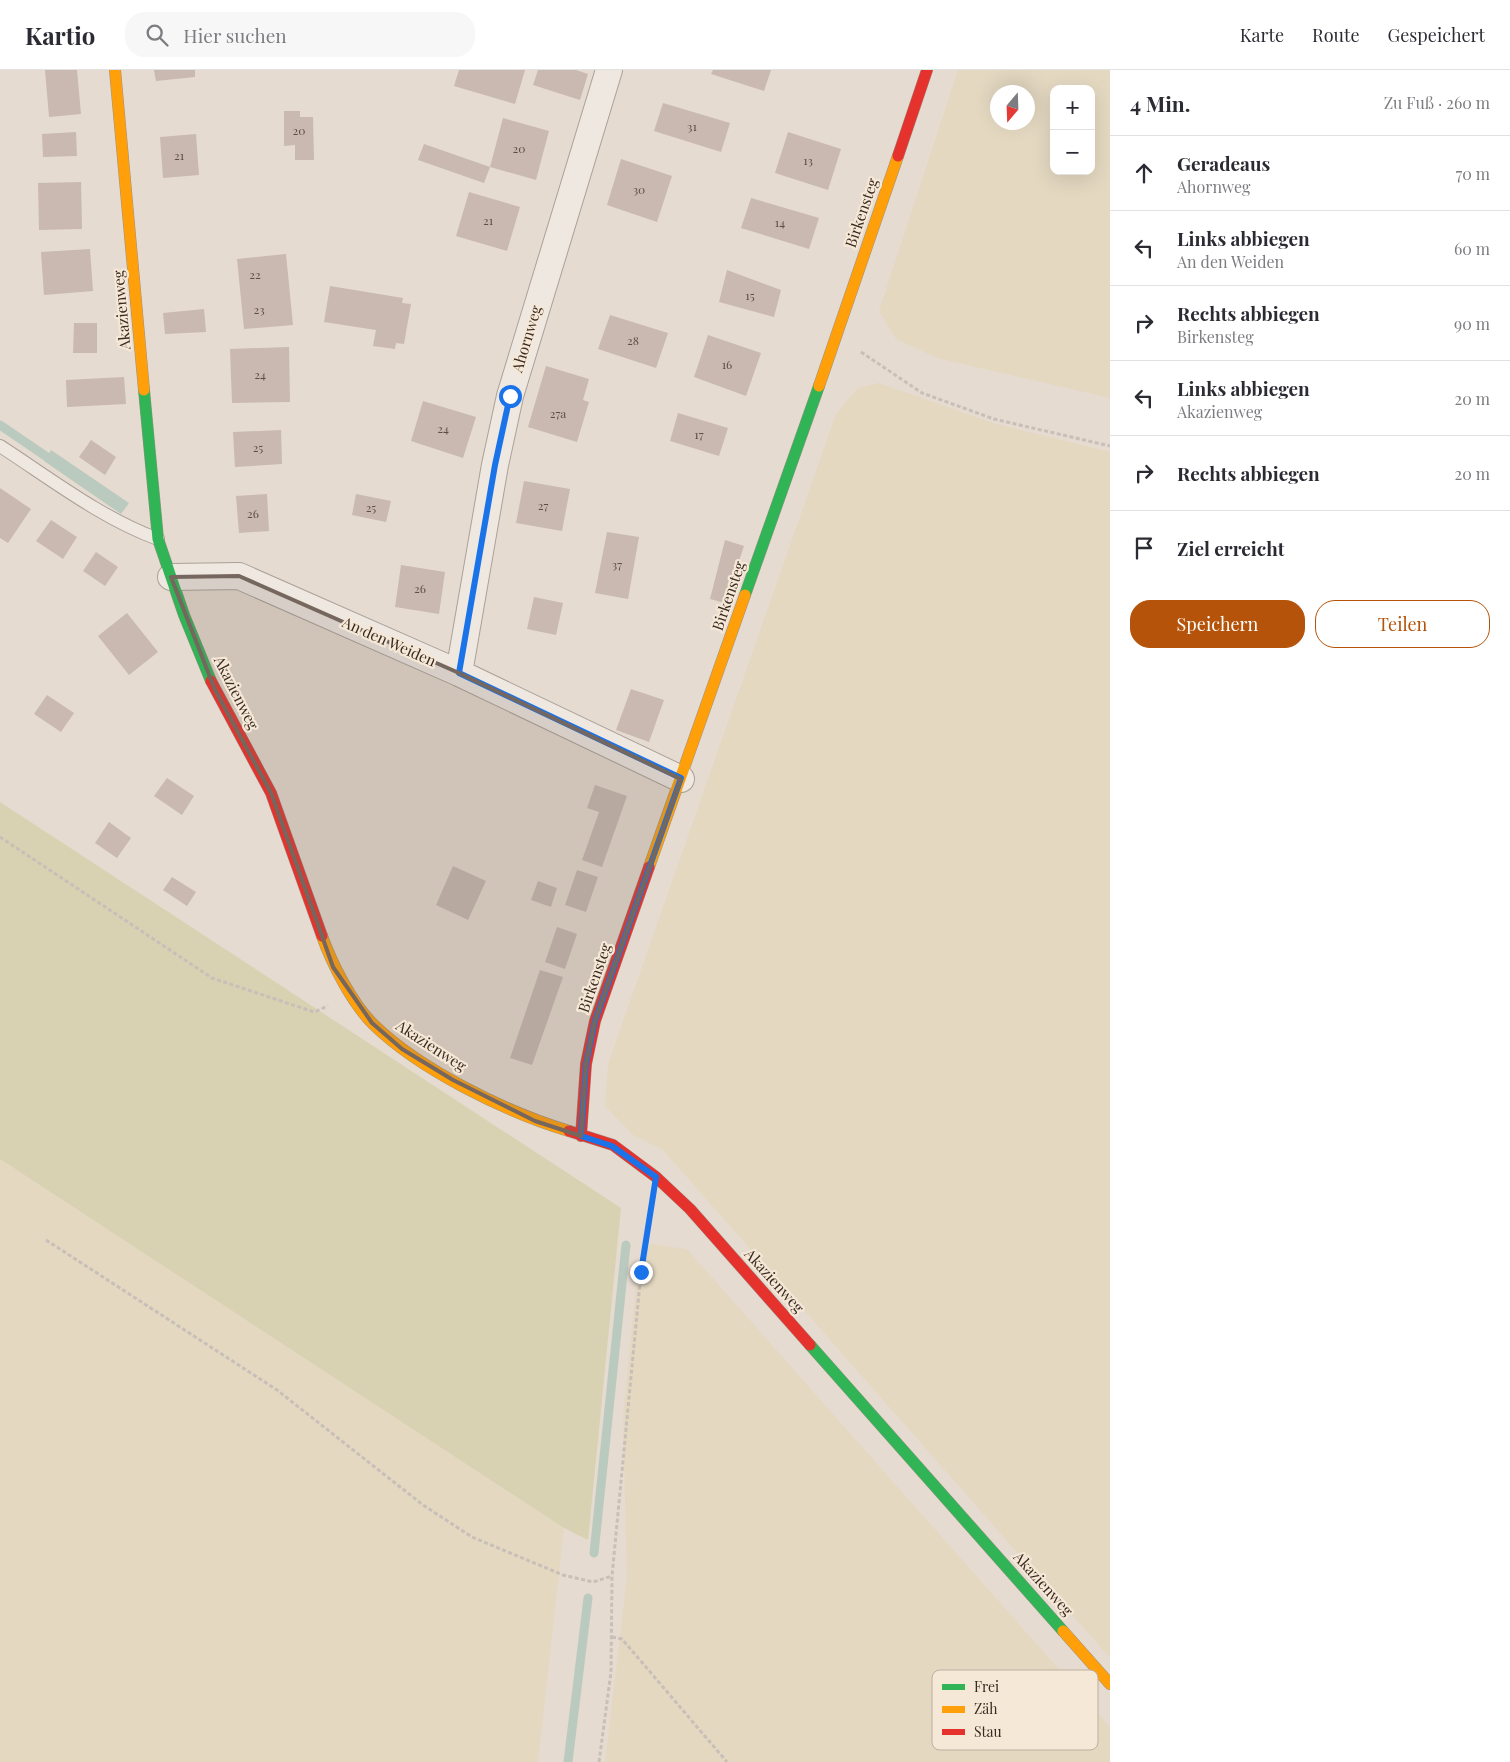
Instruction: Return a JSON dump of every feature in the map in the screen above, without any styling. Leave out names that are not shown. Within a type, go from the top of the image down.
[{"type":"street","name":"Akazienweg","points":[[115,70],[158,539],[184,615],[215,690],[271,793],[333,967],[372,1023],[402,1048],[453,1080],[535,1121],[612,1146],[656,1177],[690,1208],[1098,1670]]},
{"type":"street","name":"Ahornweg","points":[[459,673],[495,465],[510,396],[609,70]]},
{"type":"street","name":"Birkensteg","points":[[581,1136],[586,1064],[595,1021],[927,70]]},
{"type":"street","name":"An den Weiden","points":[[171,577],[239,576],[459,673],[681,778]]},
{"type":"street","name":"Akazienweg","points":[[1098,1670],[1110,1684]]},
{"type":"lane","points":[[0,446],[131,529],[158,539]]},
{"type":"path","points":[[836,335],[922,393],[994,419],[1110,446]]},
{"type":"path","points":[[0,837],[212,978],[314,1012],[352,996]]},
{"type":"path","points":[[599,1762],[611,1672],[612,1576],[641,1272],[656,1177]]},
{"type":"path","points":[[46,1240],[277,1390],[423,1505],[472,1537],[564,1575],[593,1582],[612,1576]]},
{"type":"path","points":[[612,1637],[622,1639],[727,1762]]},
{"type":"highlighted area","points":[[239,576],[459,673],[681,779],[595,1021],[586,1064],[581,1136],[535,1121],[453,1080],[402,1049],[372,1023],[333,967],[271,793],[215,690],[171,577]]},
{"type":"shaded area","points":[[958,70],[1110,70],[1110,398],[937,358],[896,339],[879,311]]},
{"type":"shaded area","points":[[879,383],[996,424],[1110,452],[1110,1658],[663,1150],[633,1135],[605,1106],[608,1064],[836,414],[858,388]]},
{"type":"shaded area","points":[[51,450],[129,503],[121,514],[44,461]]},
{"type":"shaded area","points":[[0,802],[621,1208],[588,1540],[564,1528],[0,1159]]},
{"type":"shaded area","points":[[0,1159],[564,1528],[538,1762],[0,1762]]},
{"type":"shaded area","points":[[651,1244],[687,1249],[1060,1670],[932,1670],[932,1750],[1098,1750],[1098,1713],[1110,1727],[1110,1762],[605,1762],[627,1578],[623,1415],[638,1265]]},
{"type":"building","points":[[45,70],[77,70],[81,114],[49,117]]},
{"type":"building","points":[[154,70],[195,70],[195,77],[156,81]]},
{"type":"building","points":[[459,70],[525,70],[515,104],[454,86]]},
{"type":"building","points":[[538,70],[576,70],[588,74],[580,100],[533,85]]},
{"type":"building","points":[[713,70],[771,70],[764,91],[711,74]]},
{"type":"building","points":[[663,103],[730,123],[721,152],[654,131]]},
{"type":"building","points":[[284,111],[300,111],[300,117],[313,117],[314,160],[295,160],[295,145],[284,146]]},
{"type":"building","points":[[503,118],[549,131],[536,180],[490,167]]},
{"type":"building","points":[[76,132],[77,156],[43,157],[42,134]]},
{"type":"building","points":[[788,132],[841,149],[828,190],[775,173]]},
{"type":"building","points":[[196,134],[199,175],[163,178],[160,137]]},
{"type":"building","points":[[424,144],[490,167],[484,183],[418,160]]},
{"type":"building","points":[[621,159],[672,176],[657,222],[607,205]]},
{"type":"building","points":[[81,182],[82,229],[39,230],[38,183]]},
{"type":"building","points":[[469,192],[520,207],[507,251],[456,236]]},
{"type":"building","points":[[751,198],[819,218],[809,249],[741,228]]},
{"type":"building","points":[[90,249],[93,291],[44,295],[41,252]]},
{"type":"building","points":[[286,254],[293,325],[244,329],[237,259]]},
{"type":"building","points":[[727,270],[781,290],[774,317],[719,302]]},
{"type":"building","points":[[330,286],[403,298],[402,303],[411,304],[404,344],[396,343],[395,349],[373,346],[376,330],[324,322]]},
{"type":"building","points":[[204,309],[206,332],[165,334],[163,313]]},
{"type":"building","points":[[610,315],[668,333],[656,368],[598,349]]},
{"type":"building","points":[[74,323],[97,323],[97,353],[73,353]]},
{"type":"building","points":[[708,335],[761,353],[746,396],[694,377]]},
{"type":"building","points":[[289,347],[290,402],[232,403],[230,349]]},
{"type":"building","points":[[546,366],[589,379],[583,400],[589,402],[577,442],[528,427]]},
{"type":"building","points":[[124,377],[126,404],[67,407],[66,380]]},
{"type":"building","points":[[423,401],[476,417],[463,458],[411,441]]},
{"type":"building","points":[[678,413],[728,428],[719,456],[670,441]]},
{"type":"building","points":[[281,430],[282,464],[235,467],[233,432]]},
{"type":"building","points":[[91,440],[116,457],[105,475],[79,457]]},
{"type":"building","points":[[524,481],[570,489],[562,531],[516,523]]},
{"type":"building","points":[[0,488],[31,509],[8,543],[0,538]]},
{"type":"building","points":[[267,494],[269,531],[239,533],[236,496]]},
{"type":"building","points":[[356,494],[391,501],[386,522],[352,515]]},
{"type":"building","points":[[51,520],[77,537],[63,559],[36,541]]},
{"type":"building","points":[[607,532],[639,537],[628,599],[595,593]]},
{"type":"building","points":[[725,540],[744,546],[725,603],[710,599]]},
{"type":"building","points":[[96,552],[118,567],[105,586],[83,571]]},
{"type":"building","points":[[401,565],[445,572],[439,614],[395,607]]},
{"type":"building","points":[[534,597],[563,603],[556,635],[527,629]]},
{"type":"building","points":[[127,613],[158,652],[129,675],[98,636]]},
{"type":"building","points":[[631,689],[664,700],[649,742],[616,730]]},
{"type":"building","points":[[47,695],[74,713],[61,732],[34,714]]},
{"type":"building","points":[[167,778],[194,796],[182,815],[154,796]]},
{"type":"building","points":[[595,785],[627,796],[602,867],[582,860],[599,812],[587,808]]},
{"type":"building","points":[[109,822],[131,838],[117,858],[95,843]]},
{"type":"building","points":[[453,866],[486,881],[468,920],[436,905]]},
{"type":"building","points":[[577,870],[598,877],[586,912],[565,905]]},
{"type":"building","points":[[172,877],[196,892],[187,906],[163,890]]},
{"type":"building","points":[[538,881],[557,888],[551,907],[531,900]]},
{"type":"building","points":[[557,927],[577,934],[565,969],[545,962]]},
{"type":"building","points":[[540,970],[563,977],[532,1065],[510,1058]]},
{"type":"waterway","points":[[0,425],[47,457]]},
{"type":"waterway","points":[[594,1553],[626,1245]]},
{"type":"waterway","points":[[568,1762],[588,1598]]},
{"type":"traffic: fast","points":[[745,595],[819,386]]},
{"type":"traffic: fast","points":[[144,390],[158,539],[184,615],[211,681]]},
{"type":"traffic: fast","points":[[810,1345],[1063,1631]]},
{"type":"traffic: slow","points":[[115,70],[144,390]]},
{"type":"traffic: slow","points":[[819,386],[898,156]]},
{"type":"traffic: slow","points":[[649,867],[745,595]]},
{"type":"traffic: slow","points":[[322,936],[331,959],[350,994],[373,1024],[392,1041],[465,1088],[518,1113],[569,1131]]},
{"type":"traffic: slow","points":[[1063,1631],[1098,1670]]},
{"type":"traffic: slow","points":[[1098,1670],[1110,1684]]},
{"type":"traffic: jam","points":[[898,156],[927,70]]},
{"type":"traffic: jam","points":[[211,681],[271,793],[322,936]]},
{"type":"traffic: jam","points":[[581,1136],[586,1064],[595,1021],[649,867]]},
{"type":"traffic: jam","points":[[569,1131],[613,1145],[656,1177],[690,1209],[810,1345]]},
{"type":"route","points":[[510,396],[495,465],[459,673],[681,778],[595,1021],[586,1064],[581,1136],[612,1146],[656,1177],[641,1272]]}]
